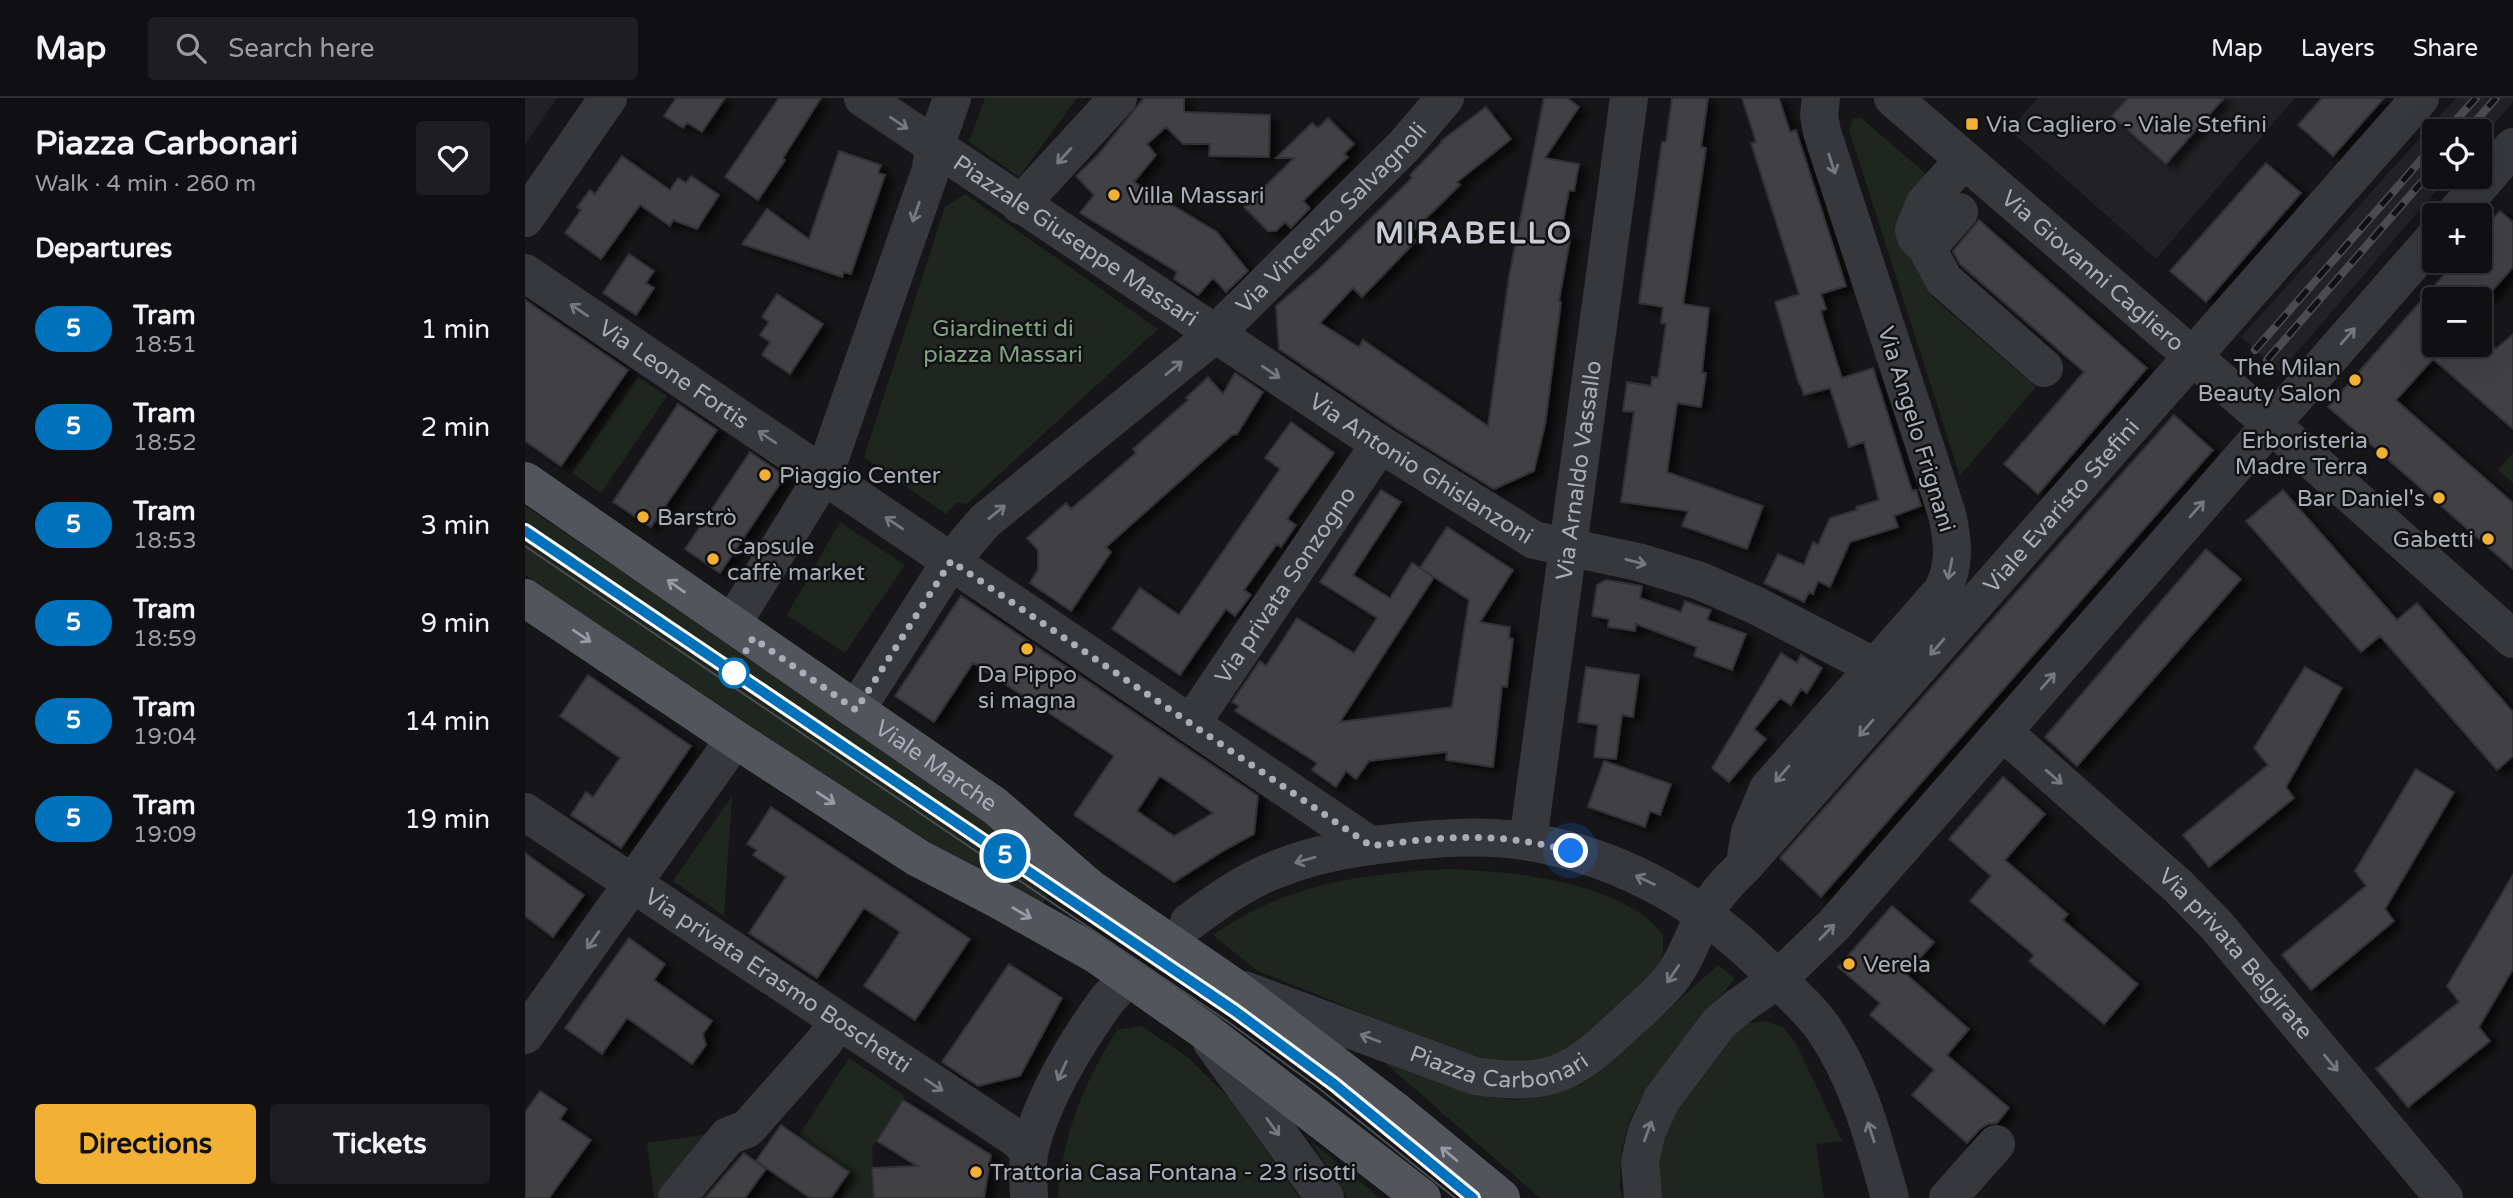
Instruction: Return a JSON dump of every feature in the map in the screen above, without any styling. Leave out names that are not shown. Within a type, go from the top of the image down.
[{"type":"main road","name":"Viale Marche","points":[[525,481],[995,806],[1091,889],[1232,986],[1393,1109],[1501,1198]]},
{"type":"main road","points":[[525,598],[918,858],[1097,955],[1205,1031],[1422,1198]]},
{"type":"street","points":[[525,218],[608,98]]},
{"type":"street","points":[[863,98],[935,147],[952,98]]},
{"type":"street","name":"Via Vincenzo Salvagnoli","points":[[1215,334],[1405,145],[1445,98]]},
{"type":"street","name":"Via Arnaldo Vassallo","points":[[1528,841],[1629,98]]},
{"type":"street","name":"Via Angelo Frignani","points":[[1744,866],[1750,832],[1768,789],[1943,590],[1952,566],[1952,534],[1822,132],[1819,115],[1821,98]]},
{"type":"street","name":"Via Giovanni Cagliero","points":[[1893,98],[2271,425],[2513,639]]},
{"type":"street","name":"Viale Evaristo Stefini","points":[[1705,914],[1720,889],[1744,866],[2420,98]]},
{"type":"street","points":[[1020,205],[1112,101]]},
{"type":"street","name":"Piazzale Giuseppe Massari","points":[[732,624],[824,475],[930,172],[935,147],[1215,334],[985,522],[951,561],[856,710]]},
{"type":"street","points":[[2464,203],[2513,147]]},
{"type":"street","points":[[1964,160],[1925,203],[1915,230],[1916,237],[1927,248],[1944,280],[2044,368]]},
{"type":"street","points":[[1927,248],[1959,212]]},
{"type":"street","points":[[1643,1198],[1640,1161],[1647,1131],[1662,1099],[1719,1023],[1778,979],[1833,926],[2422,252]]},
{"type":"street","name":"Via Leone Fortis","points":[[525,273],[824,475]]},
{"type":"street","name":"Via Antonio Ghislanzoni","points":[[1215,334],[1380,444],[1534,540],[1638,562],[1700,581],[1755,605],[1875,667]]},
{"type":"street","name":"Via privata Sonzogno","points":[[1191,724],[1380,444]]},
{"type":"street","points":[[824,475],[1371,846]]},
{"type":"street","name":"Via privata Belgirate","points":[[2003,732],[2178,886],[2217,926],[2444,1198]]},
{"type":"street","points":[[525,1035],[735,739]]},
{"type":"street","name":"Via privata Erasmo Boschetti","points":[[525,812],[1017,1139],[1029,1151]]},
{"type":"street","points":[[1189,922],[1230,892],[1279,868],[1311,858],[1371,846],[1472,838],[1528,841],[1571,851],[1615,866],[1653,883],[1705,914],[1746,946],[1824,1029],[1842,1060],[1872,1133],[1890,1198]]},
{"type":"street","name":"Piazza Carbonari","points":[[1232,986],[1475,1076],[1503,1080],[1532,1079],[1560,1073],[1584,1061],[1669,981],[1691,946],[1705,914]]},
{"type":"street","points":[[1029,1198],[1029,1151],[1066,1061],[1107,1000]]},
{"type":"street","points":[[677,1198],[728,1136],[747,1129],[824,1042],[838,1021]]},
{"type":"street","points":[[1205,1031],[1325,1198]]},
{"type":"street","points":[[1948,1198],[1996,1144]]},
{"type":"shaded area","points":[[525,98],[557,98],[525,145]]},
{"type":"shaded area","points":[[2038,98],[2295,98],[2156,259],[2010,130]]},
{"type":"shaded area","points":[[2456,98],[2513,98],[2513,102],[2492,126],[2492,119],[2437,119]]},
{"type":"shaded area","points":[[2422,136],[2422,189],[2438,189],[2426,203],[2422,203],[2422,207],[2280,372],[2241,337]]},
{"type":"green space","points":[[985,98],[1077,98],[1019,177],[969,142]]},
{"type":"green space","points":[[1861,118],[1933,180],[1920,260],[1932,297],[2036,387],[1960,476],[1849,130],[1853,119]]},
{"type":"green space","name":"Giardinetti di piazza Massari","points":[[965,194],[1158,329],[967,504],[957,502],[946,514],[864,457],[945,207]]},
{"type":"green space","points":[[638,377],[667,396],[601,493],[572,473]]},
{"type":"green space","points":[[2513,453],[2513,483],[2498,470]]},
{"type":"green space","points":[[525,506],[933,780],[1059,879],[1042,905],[894,825],[525,575]]},
{"type":"green space","points":[[840,522],[905,565],[845,653],[787,615]]},
{"type":"green space","points":[[732,796],[724,916],[673,881]]},
{"type":"green space","points":[[1449,869],[1547,879],[1595,891],[1617,901],[1642,914],[1663,934],[1663,953],[1657,970],[1578,1043],[1555,1056],[1507,1062],[1479,1057],[1258,971],[1213,935],[1269,903],[1326,884],[1385,874]]},
{"type":"green space","points":[[1718,965],[1735,978],[1641,1098],[1628,1124],[1621,1154],[1620,1188],[1623,1198],[1540,1198],[1385,1063],[1475,1095],[1516,1100],[1547,1096],[1580,1085],[1603,1069]]},
{"type":"green space","points":[[1763,1021],[1783,1027],[1796,1044],[1842,1141],[1816,1144],[1824,1198],[1660,1198],[1655,1165],[1661,1134],[1731,1033],[1744,1024]]},
{"type":"green space","points":[[1141,1026],[1188,1057],[1229,1098],[1300,1198],[1058,1198],[1070,1131],[1094,1070],[1117,1030]]},
{"type":"green space","points":[[849,1058],[905,1096],[872,1147],[874,1198],[842,1198],[848,1172],[798,1137]]},
{"type":"green space","points":[[724,1132],[666,1198],[654,1198],[647,1143]]},
{"type":"green space","points":[[1311,1141],[1380,1198],[1347,1198]]},
{"type":"building","points":[[676,98],[725,98],[702,132],[687,123],[683,128],[664,116]]},
{"type":"building","points":[[779,98],[821,98],[758,200],[725,177]]},
{"type":"building","points":[[1144,98],[1184,98],[1184,112],[1270,115],[1269,157],[1209,156],[1210,144],[1183,144],[1166,127],[1147,144],[1156,155],[1134,182],[1217,232],[1248,271],[1226,292],[1213,278],[1198,295],[1174,279],[1177,272],[1080,213],[1094,195],[1076,176],[1098,155]]},
{"type":"building","points":[[1544,98],[1567,98],[1579,107],[1545,158],[1579,164],[1574,191],[1569,190],[1561,232],[1571,234],[1559,301],[1545,425],[1534,471],[1494,489],[1397,429],[1279,349],[1276,306],[1319,269],[1412,178],[1410,175],[1441,141],[1486,107],[1511,139],[1457,182],[1460,185],[1409,235],[1416,241],[1362,297],[1353,288],[1320,323],[1359,347],[1363,340],[1488,426],[1509,277]]},
{"type":"building","points":[[1672,98],[1708,98],[1701,147],[1706,148],[1683,304],[1709,308],[1702,373],[1706,373],[1701,407],[1677,403],[1667,472],[1763,506],[1747,549],[1682,526],[1688,511],[1621,502],[1634,412],[1623,411],[1627,382],[1651,386],[1652,377],[1658,378],[1666,324],[1661,323],[1663,307],[1639,303],[1662,142],[1666,142]]},
{"type":"building","points":[[1742,98],[1779,98],[1790,132],[1796,130],[1846,286],[1821,294],[1826,309],[1821,311],[1842,378],[1873,368],[1912,491],[1916,490],[1921,506],[1894,516],[1898,527],[1850,542],[1830,587],[1818,581],[1813,594],[1809,592],[1804,602],[1764,583],[1778,554],[1804,565],[1813,542],[1818,545],[1830,518],[1879,500],[1864,442],[1849,447],[1830,388],[1804,395],[1799,384],[1775,302],[1799,294],[1751,143],[1756,142]]},
{"type":"building","points":[[2128,98],[2224,98],[2166,164],[2112,116]]},
{"type":"building","points":[[2322,98],[2384,98],[2333,156],[2298,125]]},
{"type":"building","points":[[1328,118],[1354,144],[1344,154],[1348,157],[1303,201],[1310,208],[1291,228],[1285,222],[1276,231],[1268,231],[1244,207],[1294,158],[1276,158],[1312,123],[1318,128]]},
{"type":"building","points":[[839,151],[881,165],[878,173],[885,175],[851,274],[844,272],[842,277],[742,244],[767,209],[809,239]]},
{"type":"building","points":[[622,156],[670,190],[678,178],[686,183],[691,176],[719,195],[697,229],[673,220],[670,226],[640,205],[601,259],[565,233],[581,210],[577,207],[590,190],[595,194]]},
{"type":"building","points":[[2266,163],[2301,193],[2206,302],[2170,271]]},
{"type":"building","points":[[2500,211],[2513,222],[2513,267],[2492,291],[2492,287],[2433,287],[2445,273],[2492,273],[2492,220]]},
{"type":"building","points":[[1979,220],[2147,368],[2038,494],[2004,464],[2084,372],[1960,264],[1953,251]]},
{"type":"building","points":[[629,254],[654,271],[646,283],[654,288],[636,315],[603,293]]},
{"type":"building","points":[[777,294],[823,324],[790,374],[762,355],[770,342],[760,335],[769,322],[762,317]]},
{"type":"building","points":[[525,300],[628,370],[561,466],[525,441]]},
{"type":"building","points":[[2422,300],[2422,357],[2492,357],[2492,345],[2496,349],[2513,334],[2513,429],[2433,359],[2396,400],[2513,503],[2513,569],[2328,407]]},
{"type":"building","points":[[1235,373],[1263,392],[1237,434],[1232,435],[1106,547],[1111,552],[1071,611],[1030,583],[1038,570],[1038,550],[1027,538],[1066,503],[1071,509],[1136,453],[1133,449],[1188,400],[1186,398],[1208,377],[1223,394]]},
{"type":"building","points":[[678,404],[717,430],[651,527],[613,502]]},
{"type":"building","points":[[2174,415],[2213,450],[1821,897],[1780,858]]},
{"type":"building","points":[[1291,422],[1334,453],[1287,519],[1296,525],[1281,547],[1277,544],[1244,590],[1251,595],[1235,616],[1226,609],[1180,675],[1112,629],[1140,588],[1179,615],[1280,469],[1265,458]]},
{"type":"building","points":[[750,452],[785,476],[720,573],[685,549]]},
{"type":"building","points":[[1381,490],[1401,502],[1353,575],[1390,598],[1412,563],[1425,572],[1420,568],[1447,527],[1513,570],[1480,622],[1510,627],[1509,638],[1513,639],[1507,687],[1502,686],[1493,767],[1446,760],[1447,752],[1369,761],[1356,779],[1346,771],[1336,787],[1312,770],[1317,763],[1235,711],[1239,706],[1232,702],[1260,661],[1266,666],[1297,618],[1354,653],[1377,618],[1320,582]],"holes":[[[1434,577],[1469,600],[1452,707],[1340,722]]]},
{"type":"building","points":[[2283,490],[2397,620],[2417,603],[2513,712],[2513,756],[2497,770],[2380,636],[2361,652],[2246,521]]},
{"type":"building","points":[[2206,549],[2241,579],[2077,766],[2045,737]]},
{"type":"building","points":[[1606,580],[1642,586],[1640,598],[1681,612],[1685,601],[1711,610],[1707,620],[1746,634],[1732,670],[1694,656],[1697,647],[1636,624],[1635,631],[1608,627],[1609,619],[1592,616],[1597,585]]},
{"type":"building","points":[[961,596],[1258,796],[1254,834],[1174,882],[1074,815],[1114,756],[973,663],[934,722],[895,696]],"holes":[[[1160,776],[1213,813],[1174,836],[1137,811]]]},
{"type":"building","points":[[1781,653],[1797,663],[1801,655],[1822,668],[1807,693],[1801,689],[1791,705],[1780,698],[1754,729],[1766,739],[1729,782],[1712,768]]},
{"type":"building","points":[[1586,667],[1639,675],[1633,717],[1622,715],[1616,759],[1594,757],[1598,725],[1578,722]]},
{"type":"building","points":[[2305,667],[2342,688],[2286,787],[2294,798],[2209,867],[2183,835],[2268,765],[2254,748]]},
{"type":"building","points":[[588,675],[691,746],[621,848],[571,815],[586,792],[593,797],[620,758],[560,716]]},
{"type":"building","points":[[1604,761],[1671,784],[1660,815],[1650,811],[1645,827],[1588,807]]},
{"type":"building","points":[[2416,769],[2454,792],[2385,909],[2394,921],[2311,990],[2282,955],[2366,886],[2355,871]]},
{"type":"building","points":[[2003,777],[2045,814],[2005,860],[2068,914],[2063,920],[2138,984],[2104,1024],[2029,961],[2034,955],[1970,901],[1991,876],[1949,839]]},
{"type":"building","points":[[771,807],[970,939],[915,1020],[864,986],[900,932],[864,908],[817,978],[749,933],[786,877],[753,855],[757,850],[747,844]]},
{"type":"building","points":[[525,853],[584,895],[553,937],[525,916]]},
{"type":"building","points":[[2513,875],[2513,969],[2479,1027],[2490,1041],[2408,1107],[2376,1069],[2459,1002],[2447,986]]},
{"type":"building","points":[[1892,906],[1934,942],[1906,974],[1969,1029],[1947,1055],[2009,1108],[1997,1123],[1980,1129],[1967,1143],[1912,1095],[1934,1070],[1870,1015],[1880,1003],[1838,967]]},
{"type":"building","points":[[629,938],[665,964],[654,980],[712,1021],[703,1034],[706,1045],[692,1064],[627,1018],[602,1054],[565,1028]]},
{"type":"building","points":[[1009,964],[1062,998],[1020,1076],[978,1086],[942,1062]]},
{"type":"building","points":[[540,1091],[567,1109],[560,1119],[591,1140],[549,1198],[525,1198],[525,1112]]},
{"type":"building","points":[[903,1100],[991,1155],[984,1198],[874,1198],[872,1168],[917,1166],[877,1141]]},
{"type":"building","points":[[781,1125],[849,1172],[831,1198],[810,1198],[756,1161]]},
{"type":"building","points":[[744,1153],[766,1169],[745,1198],[705,1198]]},
{"type":"tunnel","points":[[1107,1000],[1153,950],[1189,922]]},
{"type":"tram line","points":[[525,531],[1235,1011],[1334,1084],[1473,1198]]},
{"type":"tram line","name":"5","points":[[525,531],[1235,1011],[1334,1084],[1473,1198]]},
{"type":"tram line","points":[[525,546],[1227,1021],[1316,1086],[1455,1198]]},
{"type":"railway","points":[[2457,119],[2476,98]]},
{"type":"railway","points":[[2478,119],[2496,98]]},
{"type":"railway","points":[[2255,350],[2422,159]]},
{"type":"railway","points":[[2267,360],[2422,182]]},
{"type":"place","name":"Via Cagliero - Viale Stefini","points":[[1972,124]]},
{"type":"place","name":"Villa Massari","points":[[1114,195]]},
{"type":"place","name":"The Milan Beauty Salon","points":[[2355,380]]},
{"type":"place","name":"Erboristeria Madre Terra","points":[[2382,453]]},
{"type":"place","name":"Piaggio Center","points":[[765,475]]},
{"type":"place","name":"Bar Daniel's","points":[[2439,498]]},
{"type":"place","name":"Barstrò","points":[[643,517]]},
{"type":"place","name":"Gabetti","points":[[2488,539]]},
{"type":"place","name":"Capsule caffè market","points":[[713,559]]},
{"type":"place","name":"Da Pippo si magna","points":[[1027,649]]},
{"type":"place","name":"Verela","points":[[1849,964]]},
{"type":"place","name":"Trattoria Casa Fontana - 23 risotti","points":[[976,1172]]},
{"type":"district","name":"MIRABELLO","points":[[1474,233]]},
{"type":"route","points":[[734,673],[753,638],[856,710],[951,561],[1371,846],[1472,838],[1528,841],[1571,851]]}]
